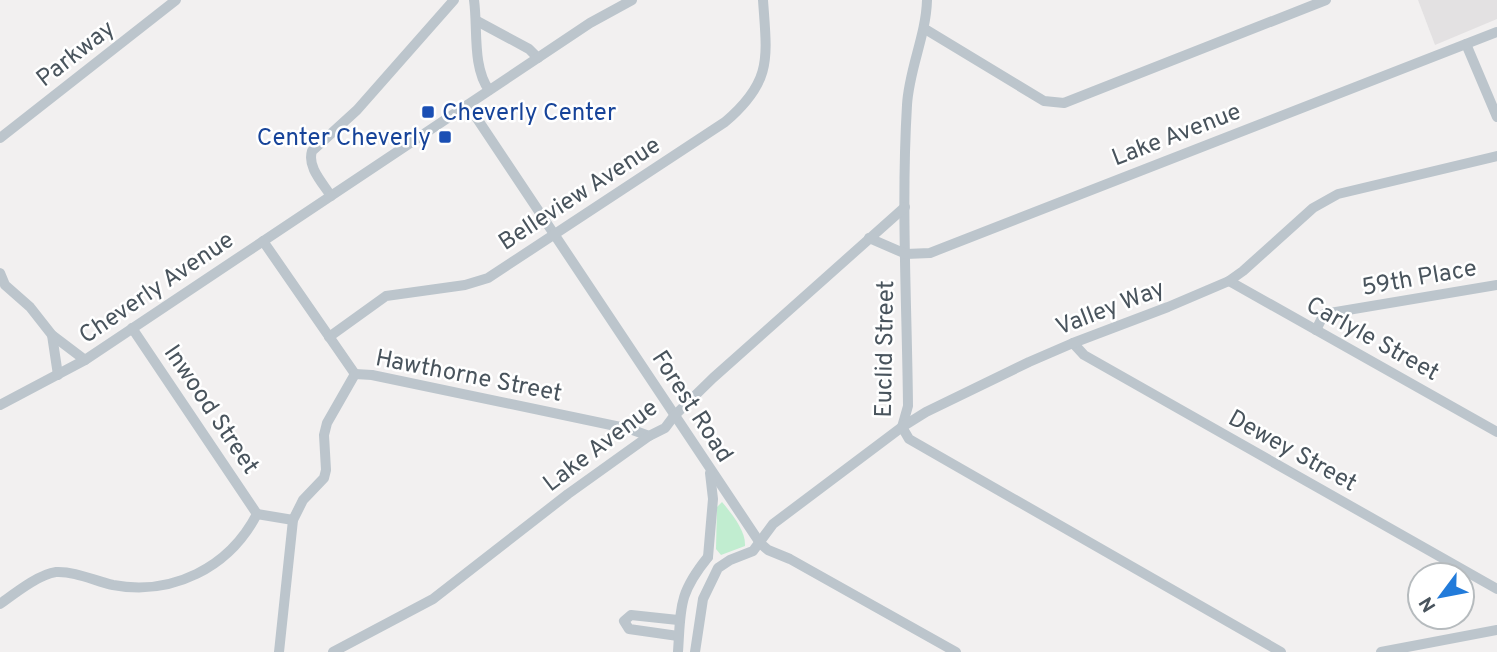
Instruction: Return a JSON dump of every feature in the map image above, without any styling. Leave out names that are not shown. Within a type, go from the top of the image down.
[{"type":"street","name":"Parkway","points":[[0,138],[176,0]]},
{"type":"street","points":[[331,196],[309,159],[312,151],[356,110],[454,0]]},
{"type":"street","points":[[474,0],[479,71],[489,90]]},
{"type":"street","name":"Cheverly Avenue","points":[[0,405],[85,360],[590,23],[632,0]]},
{"type":"street","name":"Belleview Avenue","points":[[329,337],[386,296],[424,292],[488,278],[725,122],[743,107],[762,79],[765,35],[763,0]]},
{"type":"street","name":"Euclid Street","points":[[927,0],[925,29],[908,90],[905,207],[908,406],[902,426],[909,439],[1281,652]]},
{"type":"street","points":[[925,29],[1044,101],[1064,103],[1326,0]]},
{"type":"street","points":[[477,21],[529,49],[538,58]]},
{"type":"street","name":"Lake Avenue","points":[[906,254],[930,253],[1497,32]]},
{"type":"street","points":[[1466,44],[1497,117]]},
{"type":"street","name":"Forest Road","points":[[468,104],[760,543],[768,550],[790,559],[956,652]]},
{"type":"street","name":"Valley Way","points":[[718,568],[753,551],[773,524],[902,426],[1073,343],[1228,281],[1243,271],[1313,208],[1338,194],[1497,156]]},
{"type":"street","name":"Lake Avenue","points":[[333,652],[432,600],[568,494],[649,436],[665,428],[713,378],[905,207]]},
{"type":"street","points":[[869,238],[906,254]]},
{"type":"street","name":"Hawthorne Street","points":[[263,240],[355,374],[372,375],[630,429],[649,436]]},
{"type":"street","points":[[0,274],[3,284],[30,307],[52,335],[85,360]]},
{"type":"street","name":"Carlyle Street","points":[[1228,281],[1497,432]]},
{"type":"street","name":"59th Place","points":[[1316,330],[1324,314],[1497,285]]},
{"type":"street","name":"Inwood Street","points":[[132,328],[257,514]]},
{"type":"street","points":[[52,335],[58,375]]},
{"type":"street","name":"Dewey Street","points":[[1073,343],[1084,355],[1497,589]]},
{"type":"street","points":[[279,652],[293,520],[303,500],[324,478],[324,435],[327,423],[355,374]]},
{"type":"street","points":[[678,652],[678,620],[685,588],[708,557],[713,499],[710,470]]},
{"type":"street","points":[[0,604],[53,572],[131,587],[150,587],[182,581],[226,554],[250,528],[257,514],[293,520]]},
{"type":"street","points":[[695,652],[703,598],[718,568],[708,557]]},
{"type":"street","points":[[678,620],[631,615],[624,621],[629,629],[678,636]]},
{"type":"street","points":[[1381,652],[1497,630]]},
{"type":"shaded area","points":[[1418,0],[1497,0],[1497,19],[1435,45]]},
{"type":"green space","points":[[722,502],[741,529],[745,546],[721,555],[716,549],[717,507]]},
{"type":"place","name":"Cheverly Center","points":[[428,112]]},
{"type":"place","name":"Center Cheverly","points":[[445,137]]}]
